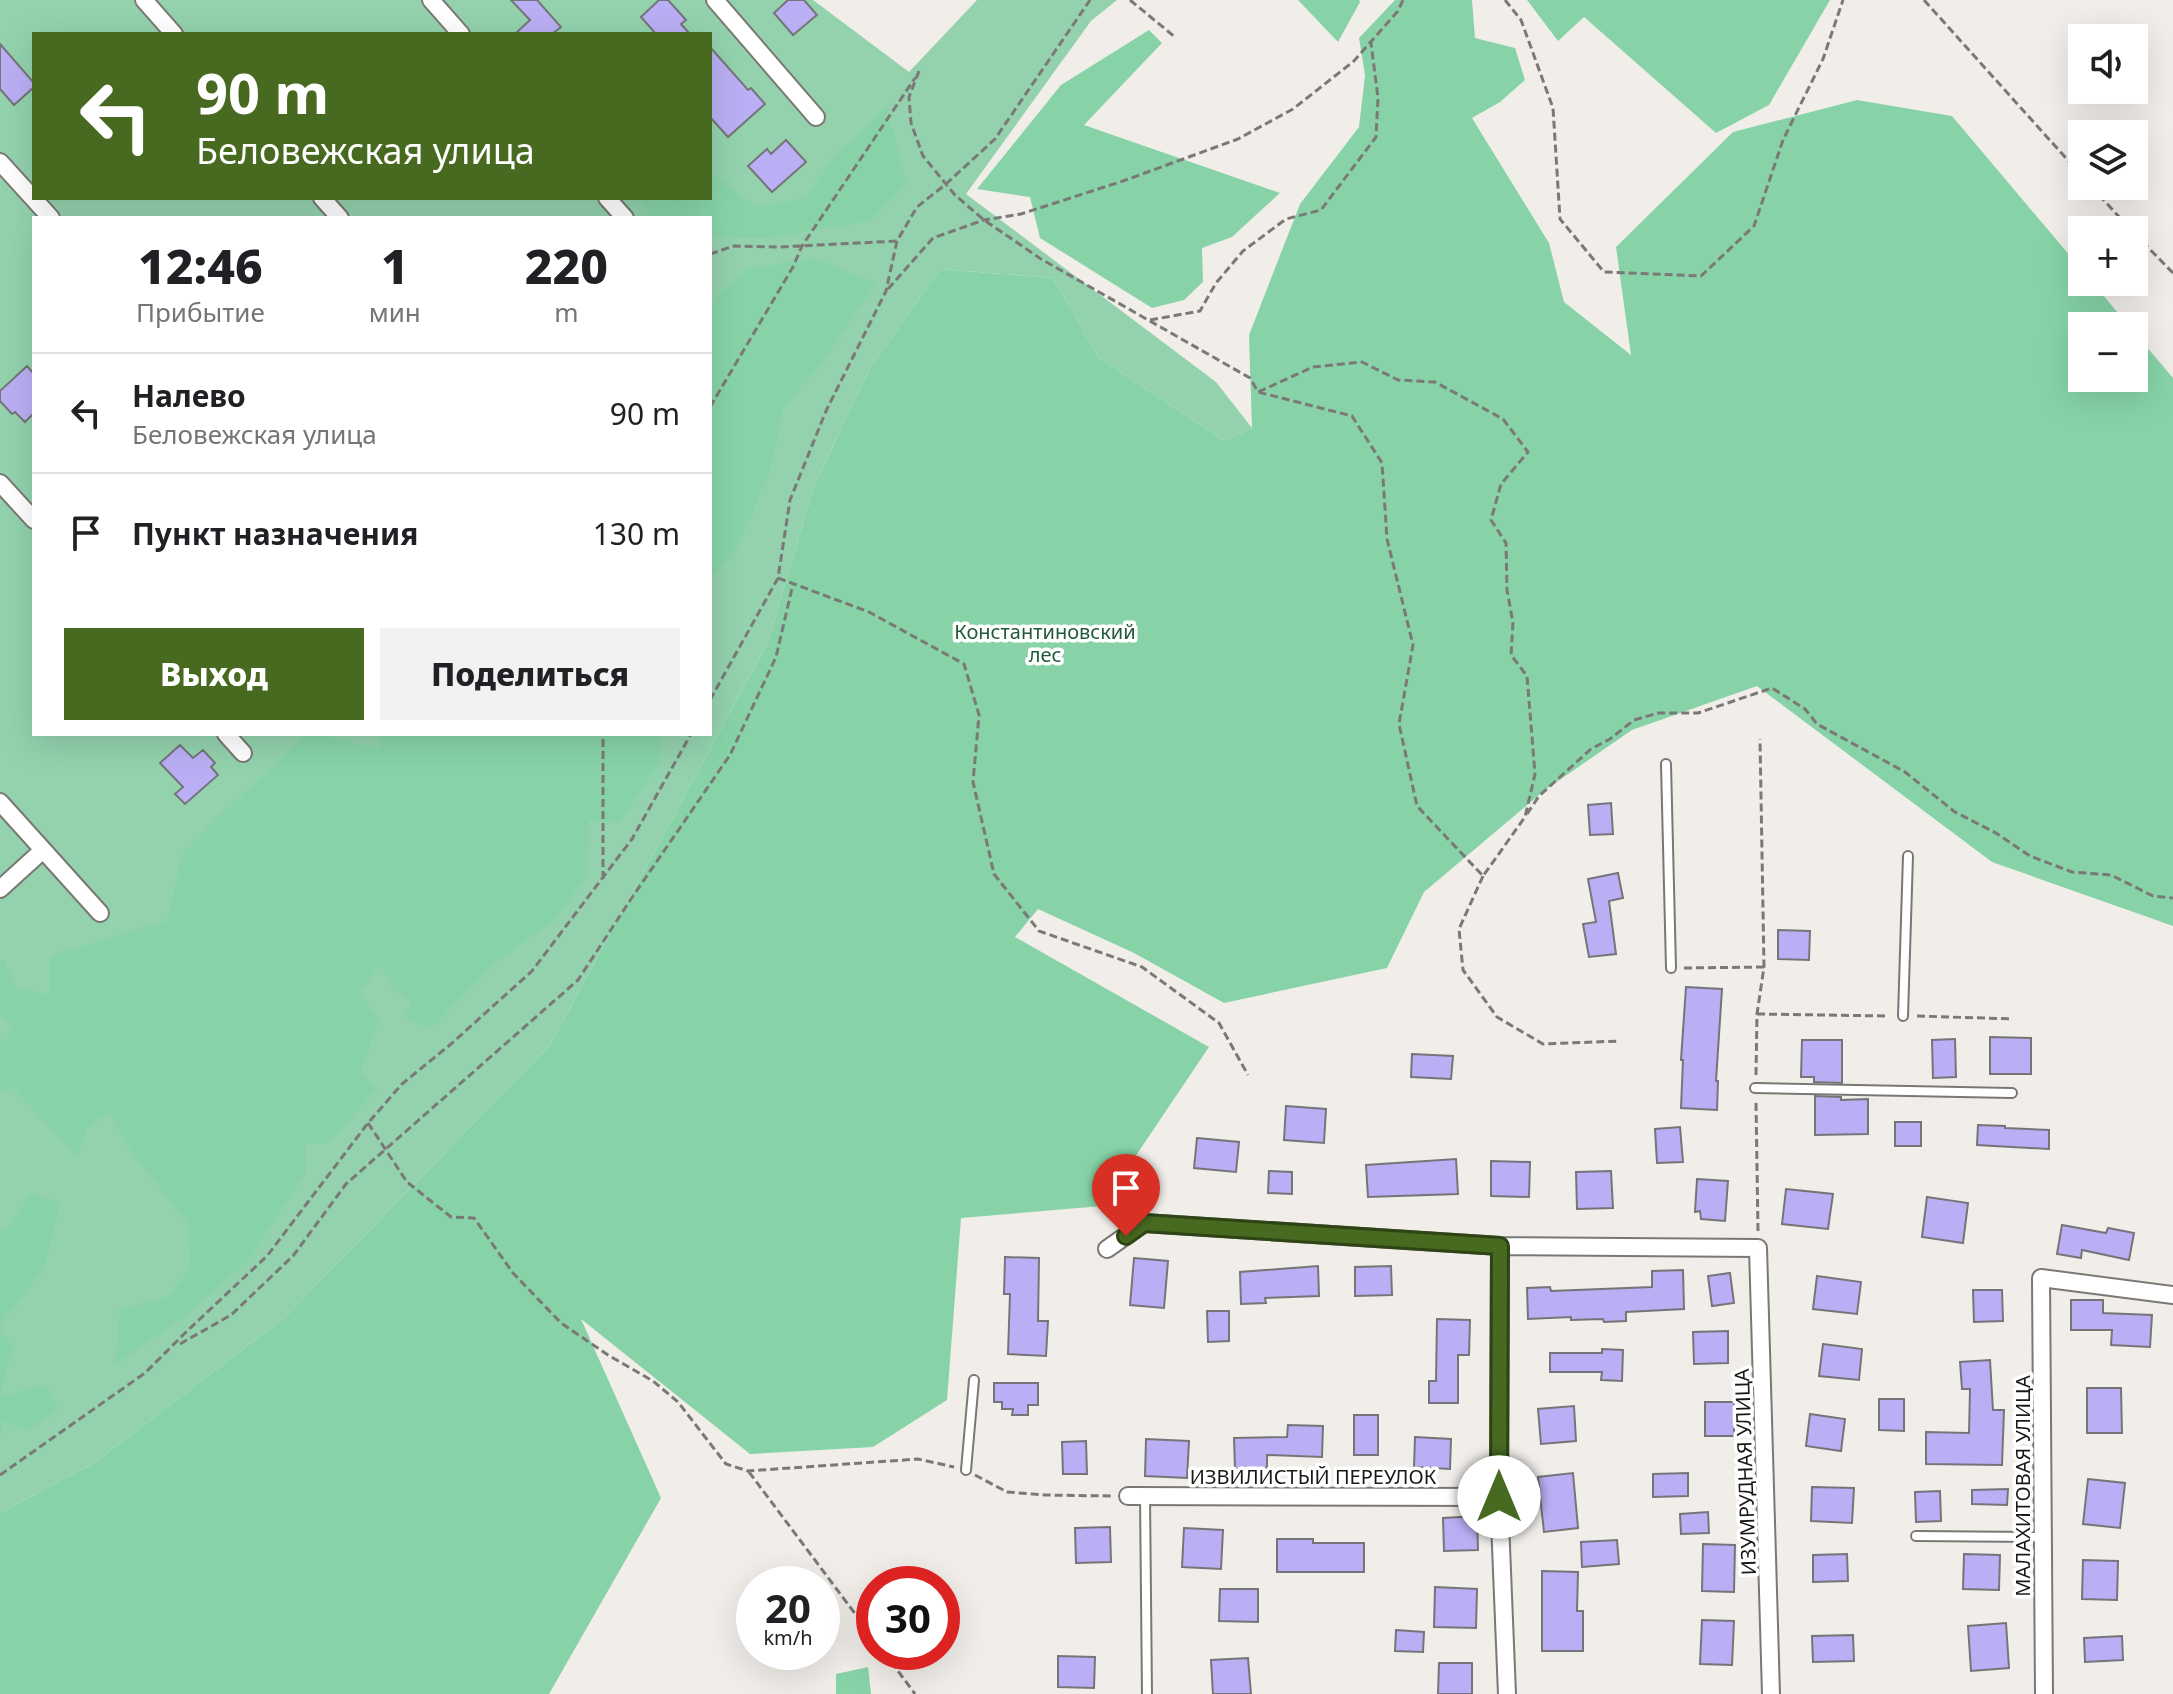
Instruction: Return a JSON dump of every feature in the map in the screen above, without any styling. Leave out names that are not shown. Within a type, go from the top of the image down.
[{"type":"street","points":[[144,0],[172,32]]},
{"type":"street","points":[[431,0],[459,32]]},
{"type":"street","points":[[715,0],[816,117]]},
{"type":"street","points":[[0,162],[32,197]]},
{"type":"street","points":[[35,200],[49,216]]},
{"type":"street","points":[[324,200],[338,216]]},
{"type":"street","points":[[609,200],[623,216]]},
{"type":"street","points":[[0,483],[32,518]]},
{"type":"street","points":[[228,736],[243,753]]},
{"type":"street","points":[[0,802],[100,913]]},
{"type":"street","points":[[0,889],[43,850]]},
{"type":"street","points":[[1107,1249],[1144,1223],[1500,1246],[1758,1248]]},
{"type":"street","points":[[1500,1246],[1499,1497],[1507,1694]]},
{"type":"street","name":"ИЗУМРУДНАЯ УЛИЦА","points":[[1758,1248],[1771,1694]]},
{"type":"street","name":"МАЛАХИТОВАЯ УЛИЦА","points":[[2044,1694],[2041,1278],[2173,1295]]},
{"type":"street","name":"ИЗВИЛИСТЫЙ ПЕРЕУЛОК","points":[[1128,1496],[1499,1497]]},
{"type":"lane","points":[[1666,764],[1671,968]]},
{"type":"lane","points":[[1903,1016],[1908,856]]},
{"type":"lane","points":[[1755,1088],[2012,1093]]},
{"type":"lane","points":[[966,1470],[974,1380]]},
{"type":"lane","points":[[1145,1496],[1147,1694]]},
{"type":"lane","points":[[1916,1536],[2043,1537]]},
{"type":"path","points":[[712,696],[778,578],[790,500],[826,411],[886,291],[897,241],[917,207],[995,139],[1090,0]]},
{"type":"path","points":[[1130,0],[1175,37]]},
{"type":"path","points":[[886,291],[933,238],[984,220],[1021,214],[1123,181],[1238,139],[1293,109],[1354,61],[1398,11],[1403,0]]},
{"type":"path","points":[[1505,0],[1521,20],[1553,108],[1560,219],[1604,272],[1701,276],[1754,226],[1783,140],[1823,59],[1843,0]]},
{"type":"path","points":[[1924,0],[2068,160]]},
{"type":"path","points":[[1150,320],[1200,311],[1216,283],[1243,251],[1286,219],[1321,210],[1376,137],[1378,98],[1371,42]]},
{"type":"path","points":[[712,404],[793,267],[802,246],[919,71],[909,97],[911,123],[923,156],[955,195],[984,220],[1041,259],[1250,378],[1258,392],[1352,416],[1382,463],[1387,539],[1413,645],[1399,724],[1417,806],[1483,876]]},
{"type":"path","points":[[2104,200],[2118,216]]},
{"type":"path","points":[[712,253],[734,246],[897,241]]},
{"type":"path","points":[[2148,247],[2173,273]]},
{"type":"path","points":[[1258,392],[1313,367],[1362,362],[1398,380],[1435,382],[1503,419],[1528,452],[1501,484],[1491,520],[1506,543],[1507,590],[1513,623],[1511,655],[1527,676],[1535,774],[1525,817]]},
{"type":"path","points":[[778,578],[869,612],[964,664],[979,715],[973,782],[994,874],[1039,931],[1142,967],[1219,1023],[1248,1075]]},
{"type":"path","points":[[180,1344],[231,1315],[293,1256],[346,1184],[578,980],[730,755],[776,657],[793,584]]},
{"type":"path","points":[[1620,1041],[1543,1044],[1497,1017],[1463,970],[1459,929],[1483,876],[1539,796],[1591,749],[1634,720],[1658,713],[1698,713],[1772,688],[1805,709],[1817,724],[1905,772],[1955,812],[1996,833],[2030,856],[2072,872],[2111,875],[2153,896],[2173,898]]},
{"type":"path","points":[[603,736],[603,879]]},
{"type":"path","points":[[0,1475],[145,1373],[267,1256],[368,1123],[402,1084],[532,971],[632,839],[690,736]]},
{"type":"path","points":[[1758,1248],[1755,1088],[1757,1014],[1764,967],[1760,739]]},
{"type":"path","points":[[1671,968],[1764,967]]},
{"type":"path","points":[[1757,1014],[2013,1019]]},
{"type":"path","points":[[368,1123],[407,1182],[451,1217],[474,1218],[513,1273],[561,1323],[653,1381],[678,1402],[726,1464],[748,1471],[918,1459],[966,1470],[1007,1492],[1128,1496]]},
{"type":"path","points":[[748,1471],[856,1615]]},
{"type":"path","points":[[897,1670],[915,1694]]},
{"type":"green space","points":[[0,0],[813,0],[909,72],[977,0],[1117,0],[1091,21],[966,194],[1216,382],[1252,428],[1224,441],[1099,358],[1053,278],[940,269],[870,368],[814,486],[768,642],[550,1045],[285,1317],[94,1463],[0,1513]]},
{"type":"green space","points":[[1298,0],[1359,0],[1360,2],[1338,42]]},
{"type":"green space","name":"Константиновский лес","points":[[1395,0],[1472,0],[1475,38],[1515,48],[1525,80],[1500,102],[1472,118],[1549,243],[1564,302],[1631,355],[1616,247],[1733,132],[1857,100],[1952,116],[2068,253],[2068,296],[2104,296],[2117,312],[2068,312],[2068,392],[2148,392],[2148,349],[2173,378],[2173,926],[1992,862],[1757,686],[1632,730],[1545,790],[1424,892],[1387,968],[1224,1003],[1134,953],[1038,909],[1015,937],[1209,1047],[1102,1206],[961,1218],[947,1400],[873,1447],[750,1454],[581,1319],[661,1498],[549,1694],[0,1694],[0,1513],[94,1463],[285,1317],[550,1045],[768,642],[814,486],[870,368],[940,269],[1053,278],[1099,358],[1224,441],[1252,428],[1249,335],[1300,204],[1359,127],[1365,75],[1359,38]]},
{"type":"green space","points":[[1527,0],[1830,0],[1769,105],[1716,133],[1584,17],[1558,41]]},
{"type":"green space","points":[[1149,30],[1162,43],[1084,125],[1280,193],[1232,237],[1202,248],[1203,282],[1184,300],[1152,308],[1040,238],[1030,197],[977,189],[1061,85]]},
{"type":"green space","points":[[887,107],[906,184],[870,221],[767,238],[712,238],[712,216],[651,216],[638,200],[712,200],[712,173],[757,208],[806,198],[833,158]]},
{"type":"green space","points":[[814,259],[876,283],[824,361],[783,408],[771,467],[741,541],[712,577],[712,301],[746,269]]},
{"type":"green space","points":[[306,736],[329,736],[379,749],[381,736],[661,736],[659,764],[619,823],[589,820],[587,875],[555,919],[493,964],[432,1028],[404,1018],[411,1002],[393,989],[380,965],[360,993],[378,1020],[361,1073],[377,1089],[328,1144],[305,1144],[306,1172],[248,1261],[182,1318],[115,1365],[120,1310],[169,1297],[190,1267],[188,1224],[128,1147],[109,1112],[87,1129],[78,1157],[13,1088],[0,1090],[0,1041],[6,1040],[13,1025],[0,1015],[0,960],[4,960],[16,989],[49,994],[50,956],[167,921],[182,854]]},
{"type":"green space","points":[[31,1193],[60,1204],[44,1268],[0,1325],[0,1228],[8,1229]]},
{"type":"green space","points":[[0,1331],[14,1347],[0,1394]]},
{"type":"green space","points":[[45,1386],[59,1409],[29,1430],[4,1421],[0,1434],[0,1396]]},
{"type":"green space","points":[[868,1670],[871,1694],[836,1694],[836,1674]]},
{"type":"building","points":[[511,0],[537,0],[561,27],[555,32],[517,32],[530,20]]},
{"type":"building","points":[[659,0],[668,0],[686,20],[681,24],[688,32],[654,32],[641,17]]},
{"type":"building","points":[[788,0],[804,0],[817,15],[793,35],[774,13]]},
{"type":"building","points":[[0,44],[32,81],[32,89],[14,105],[0,89]]},
{"type":"building","points":[[712,49],[748,90],[751,88],[765,104],[728,137],[712,119]]},
{"type":"building","points":[[786,140],[806,162],[772,192],[748,166],[767,149],[771,154]]},
{"type":"building","points":[[27,366],[32,372],[32,415],[25,422],[15,412],[12,414],[0,401],[0,391]]},
{"type":"building","points":[[180,745],[193,758],[203,750],[215,763],[211,767],[218,775],[185,804],[175,794],[183,787],[160,763]]},
{"type":"building","points":[[1611,803],[1613,834],[1590,835],[1588,805]]},
{"type":"building","points":[[1618,873],[1623,898],[1609,901],[1616,954],[1589,957],[1583,924],[1596,922],[1588,879]]},
{"type":"building","points":[[1778,930],[1810,931],[1809,960],[1778,959]]},
{"type":"building","points":[[1686,987],[1722,989],[1717,1110],[1681,1108]]},
{"type":"building","points":[[1990,1037],[2031,1038],[2031,1074],[1990,1074]]},
{"type":"building","points":[[1955,1039],[1956,1077],[1933,1078],[1932,1040]]},
{"type":"building","points":[[1802,1040],[1842,1040],[1842,1083],[1814,1082],[1814,1077],[1801,1077]]},
{"type":"building","points":[[1412,1054],[1453,1056],[1451,1079],[1411,1077]]},
{"type":"building","points":[[1815,1096],[1841,1097],[1841,1100],[1868,1099],[1868,1134],[1815,1135]]},
{"type":"building","points":[[1286,1106],[1326,1109],[1324,1143],[1284,1140]]},
{"type":"building","points":[[1895,1122],[1921,1122],[1921,1146],[1895,1146]]},
{"type":"building","points":[[1978,1125],[2049,1130],[2049,1149],[1977,1145]]},
{"type":"building","points":[[1680,1127],[1683,1162],[1657,1163],[1655,1129]]},
{"type":"building","points":[[1197,1138],[1239,1142],[1236,1172],[1194,1168]]},
{"type":"building","points":[[1456,1159],[1458,1194],[1368,1197],[1366,1165]]},
{"type":"building","points":[[1491,1161],[1530,1162],[1529,1197],[1491,1196]]},
{"type":"building","points":[[1269,1171],[1292,1172],[1292,1194],[1268,1193]]},
{"type":"building","points":[[1611,1171],[1613,1208],[1577,1209],[1576,1172]]},
{"type":"building","points":[[1697,1179],[1728,1181],[1725,1221],[1701,1219],[1700,1211],[1695,1212]]},
{"type":"building","points":[[1786,1189],[1833,1194],[1828,1229],[1782,1224]]},
{"type":"building","points":[[1927,1197],[1968,1203],[1963,1243],[1922,1237]]},
{"type":"building","points":[[2062,1225],[2106,1233],[2108,1228],[2134,1233],[2129,1260],[2082,1250],[2081,1258],[2057,1254]]},
{"type":"building","points":[[1005,1257],[1039,1258],[1038,1321],[1048,1321],[1046,1356],[1008,1354],[1010,1294],[1004,1294]]},
{"type":"building","points":[[1134,1258],[1168,1261],[1164,1308],[1130,1305]]},
{"type":"building","points":[[1318,1266],[1319,1296],[1265,1298],[1266,1303],[1241,1304],[1240,1272]]},
{"type":"building","points":[[1391,1266],[1392,1295],[1355,1296],[1355,1267]]},
{"type":"building","points":[[1683,1270],[1684,1309],[1626,1312],[1626,1321],[1571,1320],[1571,1317],[1528,1319],[1527,1288],[1550,1287],[1551,1291],[1652,1287],[1652,1271]]},
{"type":"building","points":[[1730,1273],[1734,1303],[1712,1306],[1708,1276]]},
{"type":"building","points":[[1817,1276],[1861,1282],[1857,1314],[1813,1309]]},
{"type":"building","points":[[1973,1290],[2002,1290],[2003,1321],[1974,1322]]},
{"type":"building","points":[[2071,1300],[2103,1300],[2103,1313],[2152,1315],[2150,1347],[2111,1345],[2112,1330],[2071,1330]]},
{"type":"building","points":[[1207,1311],[1229,1311],[1229,1341],[1208,1342]]},
{"type":"building","points":[[1437,1319],[1470,1320],[1469,1355],[1458,1355],[1458,1403],[1429,1403],[1429,1381],[1436,1381]]},
{"type":"building","points":[[1728,1331],[1728,1363],[1694,1364],[1693,1332]]},
{"type":"building","points":[[1823,1344],[1862,1349],[1859,1380],[1819,1376]]},
{"type":"building","points":[[1602,1349],[1623,1350],[1622,1381],[1601,1380],[1602,1372],[1550,1372],[1550,1353],[1602,1353]]},
{"type":"building","points":[[1990,1360],[1993,1410],[2004,1410],[2002,1465],[1926,1464],[1926,1432],[1969,1433],[1970,1389],[1962,1389],[1960,1362]]},
{"type":"building","points":[[994,1383],[1038,1383],[1038,1405],[1028,1405],[1028,1415],[1012,1415],[1013,1409],[1002,1409],[1002,1402],[994,1402]]},
{"type":"building","points":[[2087,1388],[2121,1388],[2122,1433],[2087,1433]]},
{"type":"building","points":[[1879,1399],[1904,1399],[1904,1431],[1879,1430]]},
{"type":"building","points":[[1705,1402],[1734,1402],[1734,1436],[1705,1436]]},
{"type":"building","points":[[1574,1406],[1576,1441],[1541,1444],[1538,1409]]},
{"type":"building","points":[[1810,1414],[1845,1419],[1841,1451],[1806,1446]]},
{"type":"building","points":[[1354,1415],[1378,1415],[1378,1455],[1354,1455]]},
{"type":"building","points":[[1288,1425],[1323,1426],[1322,1457],[1267,1455],[1267,1468],[1235,1469],[1234,1438],[1287,1437]]},
{"type":"building","points":[[1415,1437],[1451,1439],[1450,1469],[1414,1467]]},
{"type":"building","points":[[1146,1439],[1189,1441],[1187,1478],[1145,1476]]},
{"type":"building","points":[[1086,1441],[1087,1474],[1063,1474],[1062,1442]]},
{"type":"building","points":[[1573,1473],[1578,1528],[1544,1532],[1538,1477]]},
{"type":"building","points":[[1688,1473],[1688,1496],[1653,1497],[1653,1474]]},
{"type":"building","points":[[2088,1479],[2125,1483],[2120,1528],[2083,1524]]},
{"type":"building","points":[[1812,1487],[1854,1488],[1852,1523],[1811,1521]]},
{"type":"building","points":[[2008,1489],[2007,1505],[1972,1504],[1972,1490]]},
{"type":"building","points":[[1940,1491],[1941,1521],[1916,1522],[1915,1492]]},
{"type":"building","points":[[1708,1512],[1709,1533],[1681,1534],[1680,1514]]},
{"type":"building","points":[[1477,1516],[1478,1550],[1444,1551],[1443,1518]]},
{"type":"building","points":[[1110,1527],[1111,1562],[1076,1563],[1075,1528]]},
{"type":"building","points":[[1184,1528],[1223,1530],[1221,1569],[1182,1567]]},
{"type":"building","points":[[1277,1539],[1364,1543],[1364,1572],[1277,1572]]},
{"type":"building","points":[[1617,1540],[1619,1564],[1582,1567],[1581,1542]]},
{"type":"building","points":[[1703,1544],[1735,1545],[1734,1592],[1702,1591]]},
{"type":"building","points":[[1847,1554],[1848,1581],[1813,1582],[1813,1555]]},
{"type":"building","points":[[1964,1554],[2000,1555],[1999,1590],[1963,1589]]},
{"type":"building","points":[[2083,1560],[2118,1561],[2117,1600],[2082,1599]]},
{"type":"building","points":[[1542,1571],[1578,1572],[1577,1611],[1583,1611],[1583,1651],[1542,1651]]},
{"type":"building","points":[[1435,1587],[1477,1589],[1476,1628],[1434,1627]]},
{"type":"building","points":[[1220,1589],[1258,1589],[1258,1622],[1219,1621]]},
{"type":"building","points":[[1702,1620],[1734,1621],[1732,1665],[1700,1664]]},
{"type":"building","points":[[2006,1623],[2009,1668],[1971,1671],[1968,1626]]},
{"type":"building","points":[[1396,1630],[1424,1632],[1423,1652],[1395,1651]]},
{"type":"building","points":[[1853,1635],[1854,1661],[1813,1662],[1812,1636]]},
{"type":"building","points":[[2122,1636],[2123,1660],[2085,1662],[2084,1638]]},
{"type":"building","points":[[1058,1656],[1095,1657],[1094,1688],[1058,1687]]},
{"type":"building","points":[[1248,1658],[1251,1694],[1213,1694],[1211,1660]]},
{"type":"building","points":[[1439,1663],[1472,1663],[1472,1694],[1438,1694]]},
{"type":"route","points":[[1126,1236],[1144,1223],[1500,1246],[1499,1497]]}]
